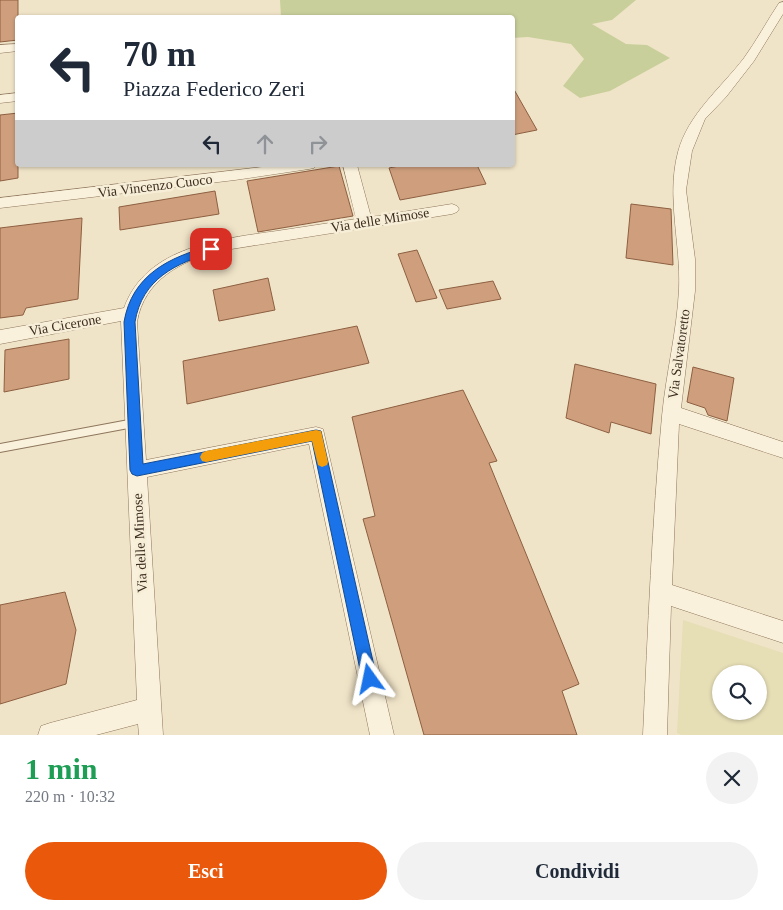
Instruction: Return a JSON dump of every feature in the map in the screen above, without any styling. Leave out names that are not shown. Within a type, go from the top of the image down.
[{"type":"street","name":"Via Salvatoretto","points":[[654,735],[666,480],[671,413],[687,291],[686,259],[679,190],[685,151],[699,118],[722,94],[750,58],[783,5]]},
{"type":"street","points":[[0,49],[15,47]]},
{"type":"street","points":[[0,99],[15,97]]},
{"type":"street","name":"Via Vincenzo Cuoco","points":[[0,203],[235,176],[296,167]]},
{"type":"street","points":[[351,167],[365,223]]},
{"type":"street","name":"Via delle Mimose","points":[[150,735],[130,313],[135,299],[148,281],[165,268],[188,256],[241,242],[452,209]]},
{"type":"street","name":"Via Cicerone","points":[[0,337],[130,313]]},
{"type":"street","points":[[671,413],[783,450]]},
{"type":"street","points":[[137,470],[316,435],[382,735]]},
{"type":"street","points":[[662,592],[783,632]]},
{"type":"street","points":[[50,735],[149,709]]},
{"type":"lane","points":[[0,448],[134,423]]},
{"type":"shaded area","points":[[683,620],[783,653],[783,735],[681,735],[677,733]]},
{"type":"green space","points":[[280,0],[636,0],[612,20],[592,24],[626,44],[647,45],[670,58],[610,91],[580,98],[563,86],[584,59],[571,44],[528,37],[515,38],[515,15],[281,15]]},
{"type":"building","points":[[0,0],[18,0],[18,15],[15,15],[15,40],[0,42]]},
{"type":"building","points":[[515,91],[537,130],[515,134]]},
{"type":"building","points":[[15,113],[15,167],[18,167],[18,178],[0,181],[0,115]]},
{"type":"building","points":[[339,167],[353,216],[258,232],[247,181]]},
{"type":"building","points":[[478,167],[486,184],[400,200],[389,168]]},
{"type":"building","points":[[215,191],[219,214],[120,230],[119,207]]},
{"type":"building","points":[[631,204],[671,209],[673,265],[626,258]]},
{"type":"building","points":[[82,218],[78,299],[26,308],[23,315],[0,318],[0,228]]},
{"type":"building","points":[[417,250],[437,298],[416,302],[398,254]]},
{"type":"building","points":[[268,278],[275,310],[219,321],[213,290]]},
{"type":"building","points":[[493,281],[501,299],[447,309],[439,290]]},
{"type":"building","points":[[357,326],[369,363],[187,404],[183,361]]},
{"type":"building","points":[[69,339],[69,379],[4,392],[5,350]]},
{"type":"building","points":[[575,364],[656,384],[651,434],[611,422],[609,433],[566,418]]},
{"type":"building","points":[[693,367],[734,378],[727,421],[708,415],[705,408],[687,402]]},
{"type":"building","points":[[463,390],[497,461],[489,463],[579,684],[562,691],[577,735],[424,735],[363,519],[375,516],[352,417]]},
{"type":"building","points":[[65,592],[76,630],[66,684],[0,704],[0,605]]},
{"type":"slow traffic","points":[[206,457],[316,435],[322,462]]},
{"type":"route","points":[[211,249],[179,259],[165,268],[144,287],[132,306],[130,322],[132,388],[137,470],[316,435],[370,679]]}]
